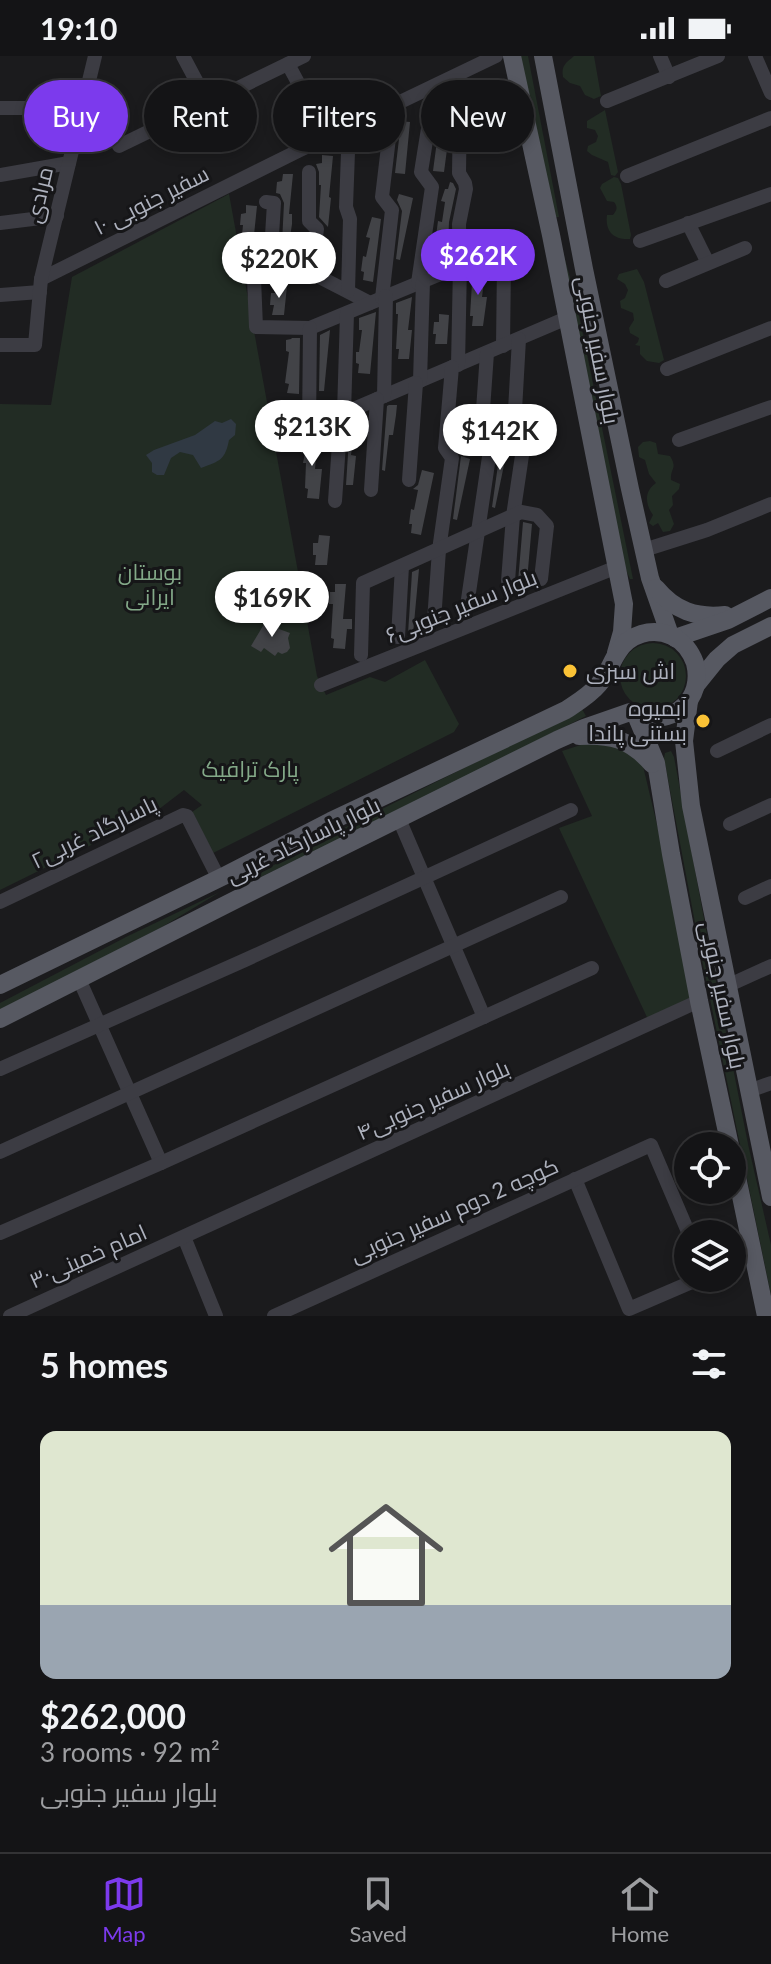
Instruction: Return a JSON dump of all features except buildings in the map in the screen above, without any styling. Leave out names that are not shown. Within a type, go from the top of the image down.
[{"type":"main road","name":"بلوار سفیر جنوبی","points":[[512,56],[624,604],[622,632],[614,659]]},
{"type":"main road","name":"بلوار سفیر جنوبی","points":[[543,56],[587,284],[652,583],[673,636],[686,647],[697,672],[684,741],[691,806],[749,1091],[768,1165],[771,1197]]},
{"type":"main road","points":[[551,235],[576,226]]},
{"type":"main road","points":[[617,567],[627,584],[636,586],[641,583],[645,574],[644,550]]},
{"type":"main road","points":[[652,583],[666,600],[688,613],[735,617]]},
{"type":"main road","points":[[771,598],[720,625],[716,635],[718,641],[727,646],[771,626]]},
{"type":"main road","points":[[614,659],[622,645],[639,634],[660,632],[673,636],[735,617]]},
{"type":"main road","points":[[692,693],[717,659],[735,644]]},
{"type":"main road","name":"بلوار پاسارگاد غربی","points":[[0,985],[331,821],[566,710],[598,686],[614,659]]},
{"type":"main road","name":"بلوار پاسارگاد غربی","points":[[0,1019],[557,740],[633,713],[647,718],[670,715],[680,709],[692,693]]},
{"type":"main road","name":"بلوار سفیر جنوبی","points":[[633,713],[658,770],[699,1001],[727,1132]]},
{"type":"main road","points":[[557,740],[600,735],[621,740],[639,750],[658,770]]},
{"type":"main road","points":[[658,770],[660,751],[668,744],[680,749],[685,758]]},
{"type":"main road","points":[[222,877],[237,899]]},
{"type":"main road","points":[[743,1204],[766,1316]]},
{"type":"street","name":"مرادی","points":[[89,80],[95,56]]},
{"type":"street","points":[[183,56],[196,80]]},
{"type":"street","points":[[255,80],[304,56]]},
{"type":"street","name":"سفیر جنوبی ۱۰","points":[[405,100],[496,56]]},
{"type":"street","points":[[660,56],[669,77]]},
{"type":"street","points":[[607,101],[718,56]]},
{"type":"street","points":[[755,56],[770,90]]},
{"type":"street","points":[[288,64],[297,80]]},
{"type":"street","points":[[0,108],[24,108]]},
{"type":"street","points":[[627,176],[771,118]]},
{"type":"street","name":"مرادی","points":[[0,345],[35,345],[41,286],[72,152]]},
{"type":"street","name":"سفیر جنوبی ۱۰","points":[[41,286],[298,152]]},
{"type":"street","points":[[348,152],[348,291]]},
{"type":"street","points":[[371,490],[381,398],[379,299],[392,210],[382,197],[387,152]]},
{"type":"street","points":[[409,480],[418,382],[420,282],[432,187],[421,172],[424,152]]},
{"type":"street","points":[[434,621],[439,550],[452,458],[445,448],[455,366],[459,224],[466,189],[459,173],[459,152]]},
{"type":"street","points":[[0,175],[69,163]]},
{"type":"street","points":[[309,172],[309,221],[317,229],[311,272]]},
{"type":"street","points":[[640,241],[771,194]]},
{"type":"street","points":[[266,202],[274,203],[271,252]]},
{"type":"street","points":[[0,223],[57,216]]},
{"type":"street","points":[[688,223],[708,263]]},
{"type":"street","points":[[666,281],[745,248]]},
{"type":"street","points":[[379,299],[348,291],[271,252],[253,254],[256,327],[310,328],[460,265],[486,255],[495,256],[504,263],[503,346]]},
{"type":"street","points":[[0,295],[41,286]]},
{"type":"street","points":[[335,501],[343,414],[347,313]]},
{"type":"street","points":[[310,328],[309,428],[567,318]]},
{"type":"street","points":[[667,369],[771,328]]},
{"type":"street","points":[[508,581],[513,516],[524,442],[514,428],[519,339]]},
{"type":"street","points":[[467,606],[490,450],[481,438],[487,353]]},
{"type":"street","points":[[679,440],[771,407]]},
{"type":"street","points":[[644,550],[707,530],[771,504]]},
{"type":"street","points":[[361,655],[363,583],[521,512],[537,515],[547,526],[541,579]]},
{"type":"street","points":[[398,637],[402,566]]},
{"type":"street","name":"بلوار سفیر جنوبی۶","points":[[321,685],[617,567]]},
{"type":"street","points":[[717,751],[771,725]]},
{"type":"street","points":[[730,824],[771,805]]},
{"type":"street","points":[[0,1069],[571,810]]},
{"type":"street","name":"پاسارگاد غربی۲","points":[[0,902],[183,815],[187,816],[222,877]]},
{"type":"street","points":[[399,819],[484,1017]]},
{"type":"street","points":[[745,898],[771,886]]},
{"type":"street","points":[[0,1152],[561,897]]},
{"type":"street","points":[[727,986],[771,966]]},
{"type":"street","points":[[0,1233],[592,968]]},
{"type":"street","points":[[79,979],[161,1163]]},
{"type":"street","name":"بلوار سفیر جنوبی۴","points":[[184,1237],[699,1001]]},
{"type":"street","points":[[749,1091],[771,1083]]},
{"type":"street","name":"کوچه 2 دوم سفیر جنوبی","points":[[274,1316],[651,1145],[683,1220]]},
{"type":"street","points":[[575,1179],[629,1309],[674,1290]]},
{"type":"street","points":[[184,1237],[216,1316]]},
{"type":"street","name":"امام خمینی۳۰","points":[[10,1316],[184,1237]]},
{"type":"street","points":[[746,1258],[754,1255]]},
{"type":"green space","points":[[519,56],[528,56],[533,80],[524,80]]},
{"type":"green space","points":[[574,56],[594,56],[601,96],[594,99],[585,95],[580,86],[563,77],[563,67]]},
{"type":"green space","points":[[534,87],[559,217],[555,217],[534,123]]},
{"type":"green space","points":[[605,110],[618,172],[615,176],[611,175],[608,162],[587,151],[598,136],[595,130],[587,128],[587,121]]},
{"type":"green space","points":[[614,177],[621,184],[630,239],[615,236],[607,226],[607,215],[613,215],[616,207],[614,202],[607,201],[600,188]]},
{"type":"green space","name":"بوستان ایرانی","points":[[229,194],[317,676],[326,695],[370,677],[385,682],[425,660],[459,724],[454,732],[213,853],[192,812],[202,805],[184,790],[150,816],[0,890],[0,404],[51,405],[72,277]]},
{"type":"green space","points":[[562,248],[575,296],[633,579],[630,579],[622,561]]},
{"type":"green space","points":[[637,269],[644,282],[664,360],[659,363],[647,361],[640,354],[640,346],[635,345],[639,338],[630,333],[629,328],[634,320],[633,313],[621,308],[620,301],[628,290],[617,279],[619,274]]},
{"type":"green space","points":[[650,441],[656,443],[658,454],[670,456],[674,466],[671,480],[680,484],[672,496],[673,505],[669,510],[674,524],[670,531],[663,532],[658,523],[653,526],[649,523],[653,515],[647,502],[648,494],[656,483],[649,474],[645,460],[639,457],[638,447]]},
{"type":"green space","points":[[653,643],[676,653],[686,676],[676,699],[653,709],[630,699],[620,676],[630,653]]},
{"type":"green space","points":[[582,709],[586,716],[409,806],[246,884],[244,881],[324,838]]},
{"type":"green space","points":[[590,742],[620,748],[643,766],[699,1001],[652,1028],[559,828],[592,816],[562,751]]},
{"type":"green space","points":[[671,751],[674,757],[746,1132],[737,1132],[702,960],[665,753]]},
{"type":"green space","points":[[220,892],[162,927],[0,1011],[0,1003]]},
{"type":"green space","points":[[746,1134],[771,1245],[771,1295],[746,1174]]},
{"type":"shaded area","points":[[231,419],[236,424],[235,435],[217,461],[201,468],[193,455],[180,452],[171,458],[164,475],[152,472],[152,463],[146,455],[195,435],[215,421],[222,423]]},
{"type":"place","name":"اش سبزی","points":[[570,671]]},
{"type":"place","name":"آبمیوه بستنی پاندا","points":[[703,721]]},
{"type":"park label","name":"پارک ترافیک","points":[[250,769]]}]
